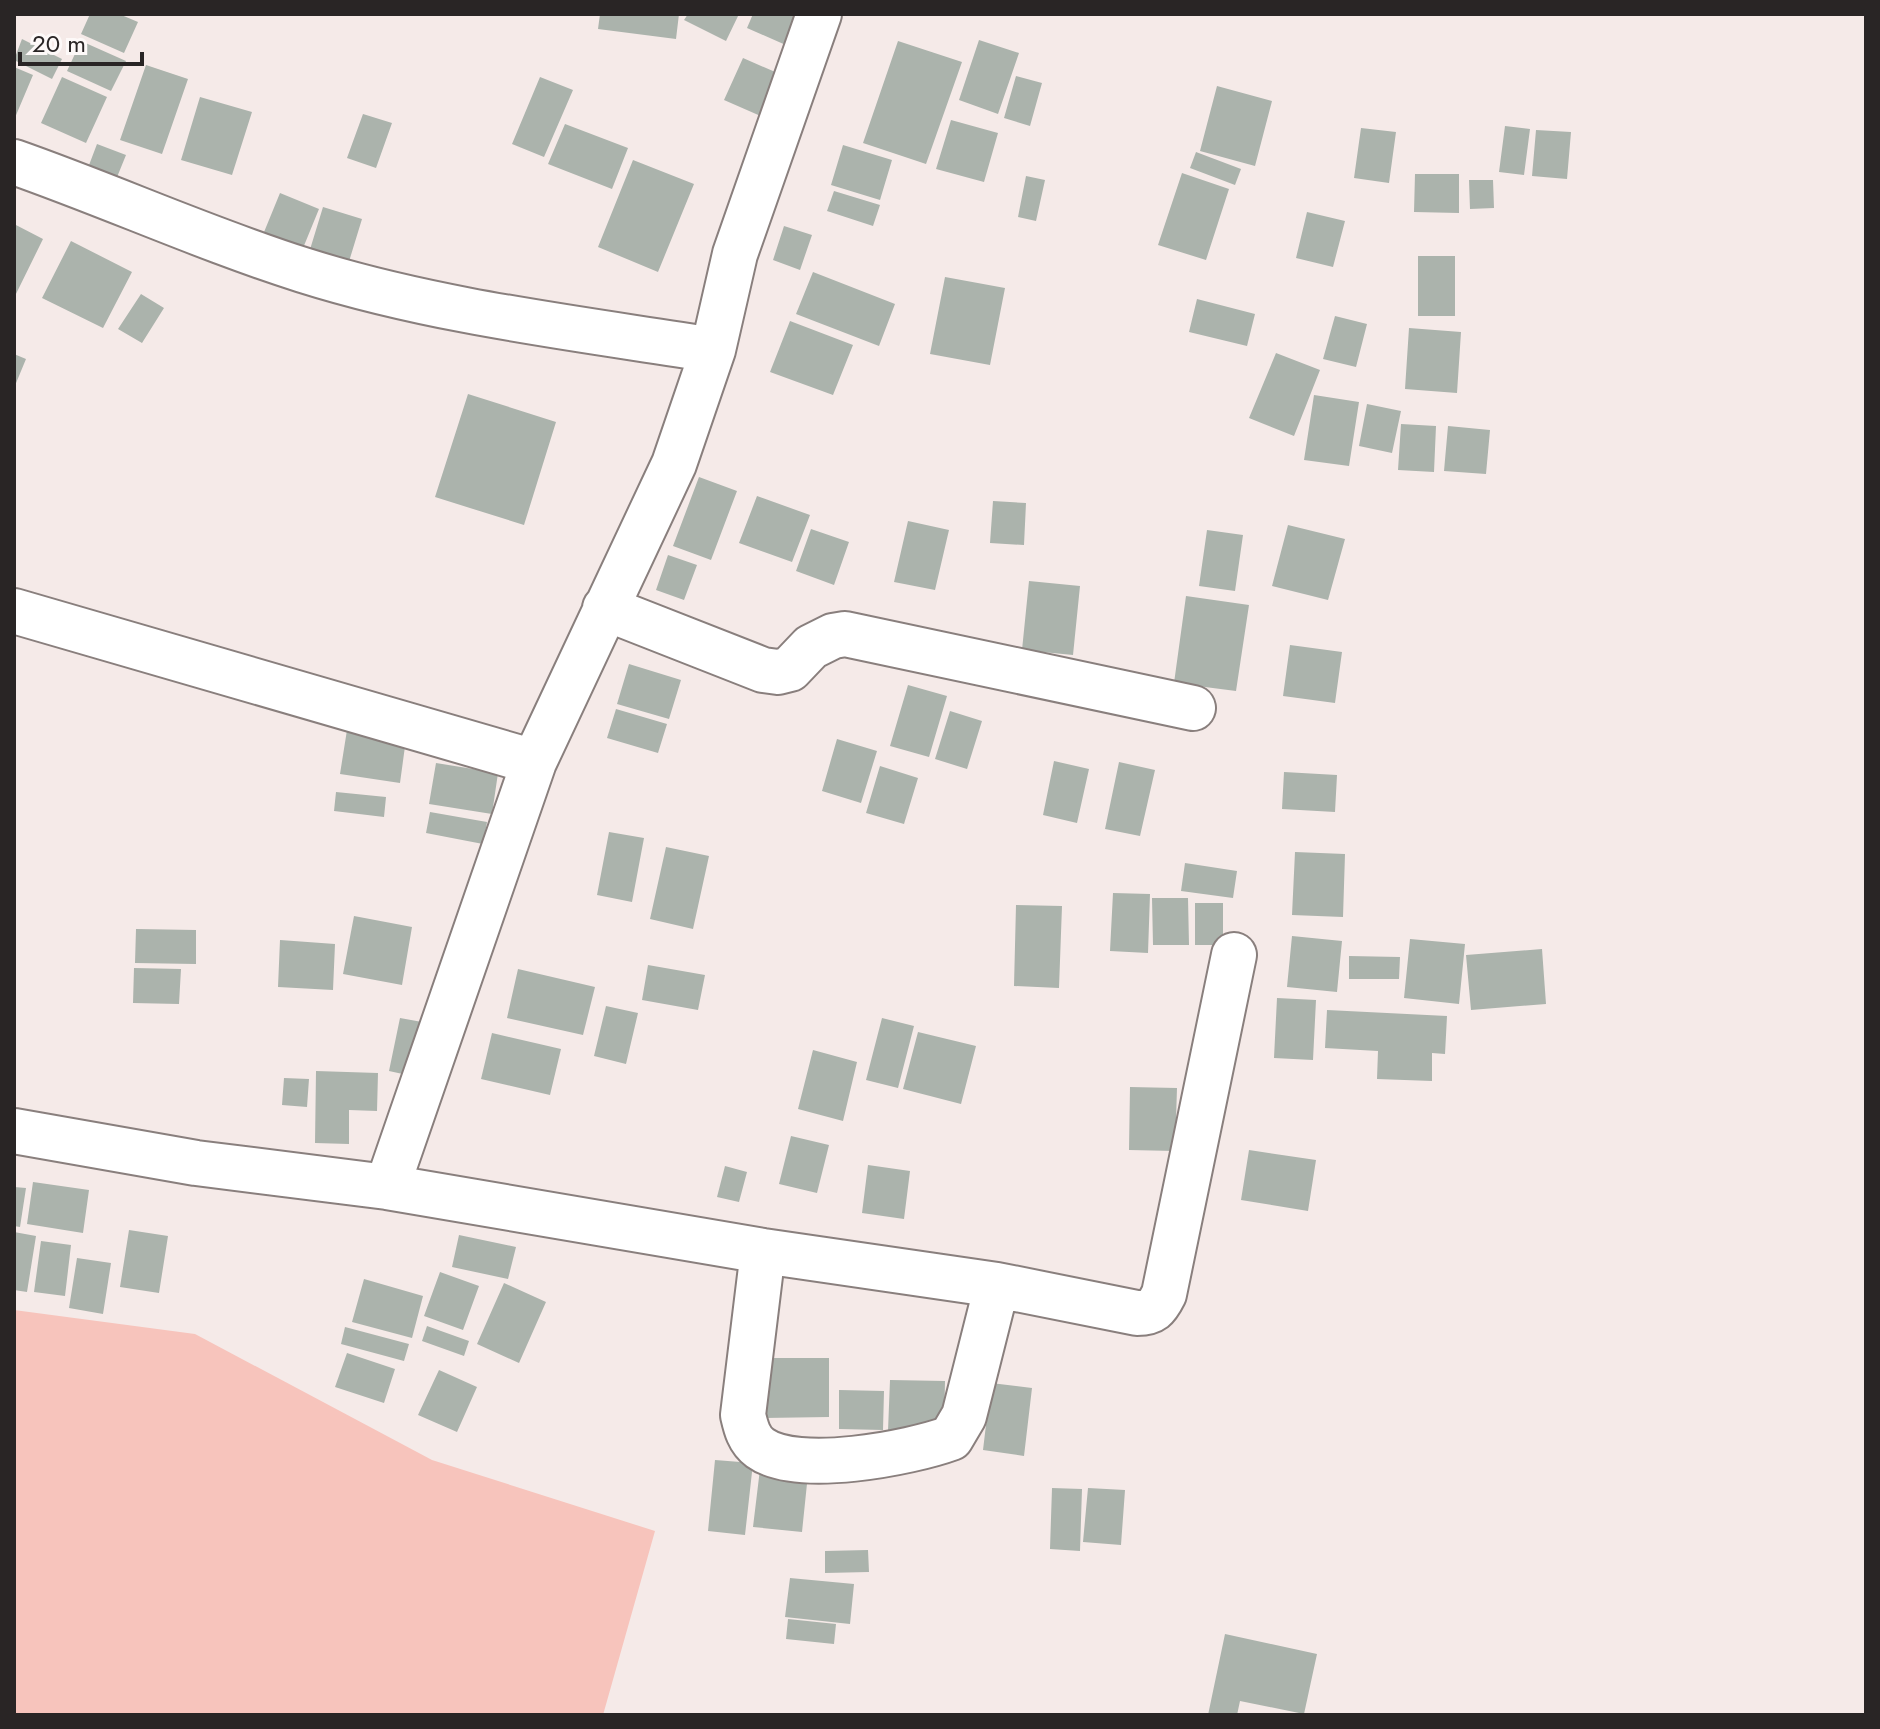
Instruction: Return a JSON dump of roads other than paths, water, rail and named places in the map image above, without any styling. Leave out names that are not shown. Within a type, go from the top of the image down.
[{"type":"street","points":[[387,1187],[534,762],[674,464],[713,350],[735,254],[819,14]]},
{"type":"street","points":[[14,162],[302,270],[383,292],[480,312],[713,350]]},
{"type":"street","points":[[605,608],[763,670],[778,672],[790,669],[811,647],[833,636],[845,634],[1193,708]]},
{"type":"street","points":[[14,611],[534,762]]},
{"type":"street","points":[[14,1131],[196,1163],[387,1187],[763,1251],[997,1285],[1150,1313],[1164,1294],[1234,955]]},
{"type":"street","points":[[763,1251],[743,1415],[747,1432],[760,1448],[783,1457],[822,1461],[897,1454],[951,1438],[964,1416],[997,1285]]}]
